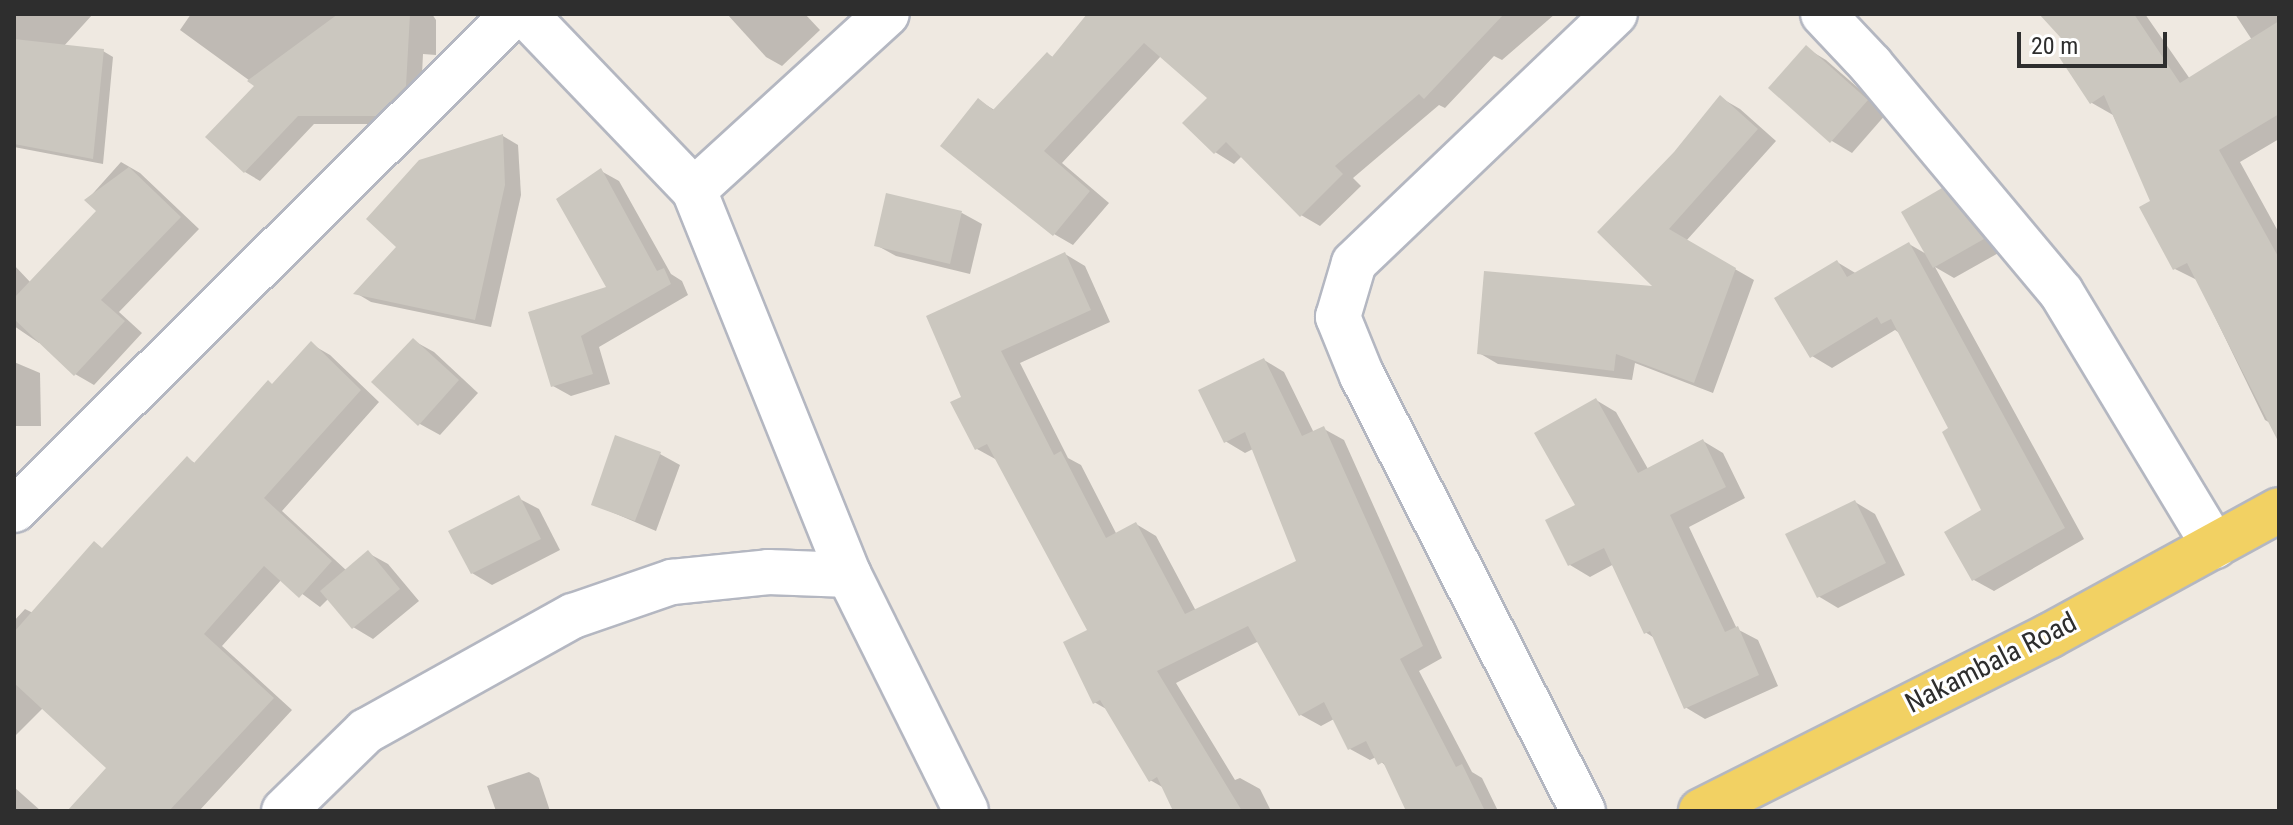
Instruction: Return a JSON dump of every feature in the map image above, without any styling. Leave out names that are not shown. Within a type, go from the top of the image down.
[{"type":"main road","name":"Nakambala Road","points":[[1701,811],[2049,636],[2279,510]]},
{"type":"street","points":[[14,510],[514,14]]},
{"type":"street","points":[[525,14],[694,190],[849,575],[966,811]]},
{"type":"street","points":[[694,190],[887,14]]},
{"type":"street","points":[[1583,811],[1362,376],[1338,317],[1354,263],[1615,14]]},
{"type":"street","points":[[1823,14],[1871,65],[2061,292],[2214,546]]},
{"type":"street","points":[[284,811],[366,731],[573,616],[672,582],[768,572],[849,575]]},
{"type":"building","points":[[338,14],[410,14],[406,86],[376,116],[298,116],[244,173],[205,137],[254,86],[247,81]]},
{"type":"building","points":[[1087,14],[1504,14],[1424,99],[1419,94],[1335,166],[1343,174],[1300,217],[1226,142],[1214,154],[1182,123],[1207,98],[1144,43],[1044,151],[1090,191],[1053,236],[940,146],[978,98],[993,110],[1047,52],[1052,57]]},
{"type":"building","points":[[2039,14],[2134,14],[2180,83],[2279,21],[2279,114],[2219,150],[2279,258],[2279,443],[2187,263],[2173,270],[2139,207],[2150,201],[2104,95],[2090,104],[2059,57],[2071,49]]},
{"type":"building","points":[[14,39],[104,49],[93,159],[14,144]]},
{"type":"building","points":[[1806,45],[1868,100],[1830,143],[1768,88]]},
{"type":"building","points":[[1720,95],[1758,129],[1669,229],[1736,268],[1694,383],[1616,354],[1614,371],[1477,354],[1484,271],[1652,286],[1597,232],[1674,152]]},
{"type":"building","points":[[503,134],[505,185],[475,320],[353,294],[396,247],[366,219],[419,160]]},
{"type":"building","points":[[129,167],[181,217],[101,300],[125,321],[74,376],[14,319],[14,298],[96,211],[84,200]]},
{"type":"building","points":[[601,168],[657,271],[664,268],[671,284],[581,336],[593,374],[551,387],[528,312],[606,287],[556,199]]},
{"type":"building","points":[[1942,188],[1984,239],[1933,268],[1901,212]]},
{"type":"building","points":[[886,193],[962,211],[950,264],[874,246]]},
{"type":"building","points":[[1909,242],[2065,528],[1972,581],[1944,532],[1981,510],[1942,432],[1948,428],[1891,319],[1881,324],[1877,317],[1810,358],[1774,298],[1837,260],[1847,277]]},
{"type":"building","points":[[1065,252],[1091,310],[1001,351],[1054,455],[1061,451],[1106,538],[1136,522],[1185,614],[1296,561],[1245,432],[1224,443],[1198,390],[1264,358],[1302,436],[1324,426],[1423,646],[1400,659],[1456,767],[1462,764],[1485,811],[1406,811],[1383,762],[1378,765],[1366,741],[1348,750],[1324,702],[1299,716],[1248,626],[1157,671],[1242,811],[1173,811],[1157,777],[1149,782],[1100,700],[1093,704],[1063,642],[1087,630],[987,444],[975,450],[950,402],[961,397],[926,316]]},
{"type":"building","points":[[413,338],[459,380],[418,426],[371,382]]},
{"type":"building","points":[[311,341],[361,390],[264,498],[332,561],[299,598],[264,566],[204,634],[274,698],[169,811],[67,811],[106,768],[14,683],[14,632],[94,541],[102,548],[187,456],[194,463],[268,380],[272,384]]},
{"type":"building","points":[[1596,398],[1638,473],[1703,439],[1726,487],[1670,515],[1725,632],[1738,626],[1759,675],[1684,709],[1650,631],[1644,634],[1604,548],[1568,566],[1545,520],[1575,505],[1534,433]]},
{"type":"building","points":[[615,435],[661,452],[635,521],[591,505]]},
{"type":"building","points":[[519,495],[541,539],[471,574],[448,531]]},
{"type":"building","points":[[1855,500],[1886,563],[1817,598],[1785,534]]},
{"type":"building","points":[[368,550],[400,589],[352,629],[320,591]]}]
